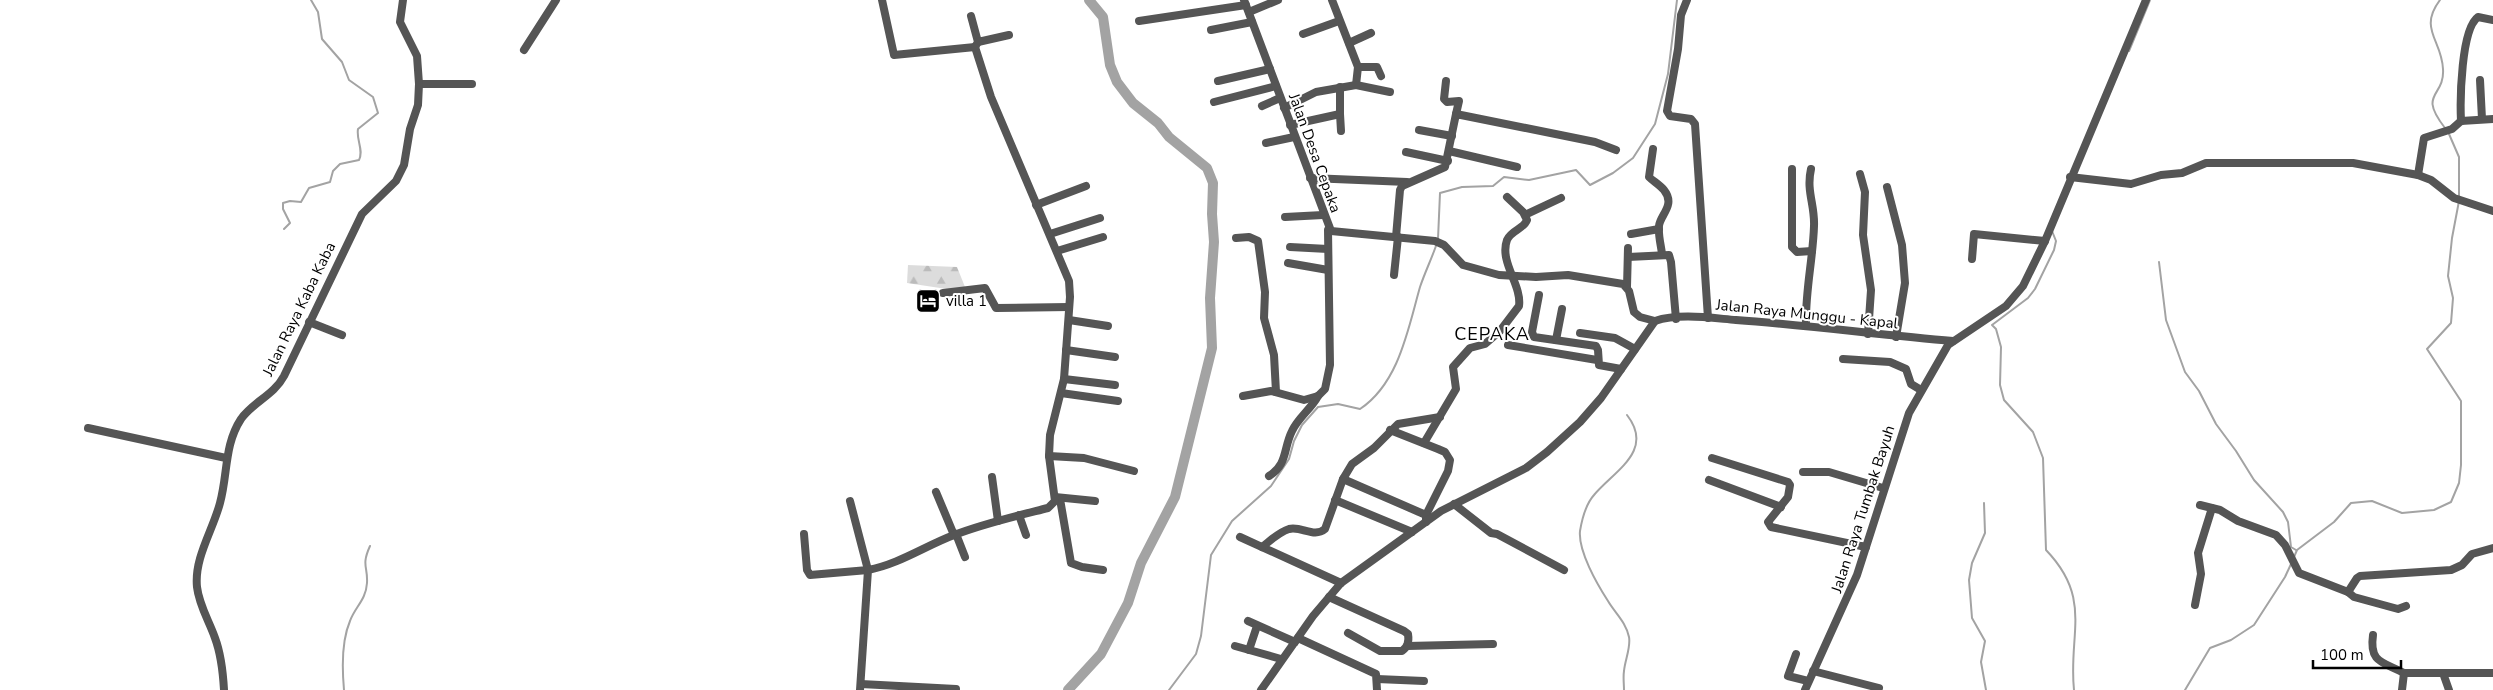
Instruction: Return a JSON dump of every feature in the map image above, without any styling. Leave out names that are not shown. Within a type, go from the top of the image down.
[{"type":"street","name":"Jalan Raya Kaba Kaba","points":[[224,690],[219,650],[200,600],[196,578],[220,505],[226,458],[232,436],[241,419],[248,410],[273,391],[280,383],[362,214],[396,180],[402,171],[409,133],[418,105],[419,84],[417,56],[400,22],[403,0]]},
{"type":"street","points":[[524,50],[556,0]]},
{"type":"street","points":[[882,0],[894,55],[977,44],[1009,35]]},
{"type":"street","points":[[1139,21],[1278,0]]},
{"type":"street","points":[[1332,0],[1358,67],[1356,84]]},
{"type":"street","points":[[1687,0],[1681,15],[1678,49],[1667,112],[1670,116],[1691,120],[1695,124],[1708,318]]},
{"type":"street","points":[[1953,341],[1994,315],[2016,297],[2045,240],[2146,0]]},
{"type":"street","name":"Jalan Desa Cepaka","points":[[1246,5],[1328,230],[1334,233],[1435,241],[1444,245],[1464,264],[1512,276],[1572,275],[1620,283],[1627,287]]},
{"type":"street","points":[[971,16],[991,97],[1069,281],[1064,380],[1050,435],[1049,456],[1071,563],[1082,567],[1103,570]]},
{"type":"street","points":[[2461,121],[2461,73],[2470,26],[2478,17],[2493,20]]},
{"type":"street","points":[[1303,34],[1339,21]]},
{"type":"street","points":[[1211,30],[1252,22]]},
{"type":"street","points":[[1349,42],[1371,33]]},
{"type":"street","points":[[1358,67],[1378,67],[1381,76]]},
{"type":"street","points":[[1218,81],[1270,69]]},
{"type":"street","points":[[2480,80],[2482,119]]},
{"type":"street","points":[[1310,178],[1407,182],[1441,170],[1448,161],[1459,101],[1447,102],[1444,99],[1446,81]]},
{"type":"street","points":[[419,84],[472,84]]},
{"type":"street","points":[[1284,108],[1316,92],[1356,84],[1390,92]]},
{"type":"street","points":[[1214,102],[1276,86]]},
{"type":"street","points":[[1340,87],[1341,131]]},
{"type":"street","points":[[1262,106],[1280,98]]},
{"type":"street","points":[[1290,125],[1340,114]]},
{"type":"street","points":[[1456,114],[1595,142],[1616,150]]},
{"type":"street","points":[[2418,175],[2422,141],[2427,136],[2452,129],[2461,121],[2493,119]]},
{"type":"street","points":[[1419,130],[1452,136]]},
{"type":"street","points":[[1266,143],[1294,137]]},
{"type":"street","points":[[1653,149],[1649,177],[1665,191],[1668,205],[1666,214],[1660,220],[1659,229],[1662,254]]},
{"type":"street","points":[[1450,151],[1517,167]]},
{"type":"street","points":[[1406,152],[1448,161]]},
{"type":"street","points":[[2070,177],[2131,184],[2161,175],[2186,172],[2206,163],[2352,164],[2418,175],[2431,180],[2454,198],[2493,211]]},
{"type":"street","points":[[1792,169],[1792,247],[1797,252],[1812,252]]},
{"type":"street","points":[[1806,325],[1805,297],[1812,252],[1814,223],[1808,182],[1811,169]]},
{"type":"street","points":[[1860,174],[1865,192],[1862,235],[1871,290],[1868,334]]},
{"type":"street","points":[[1394,276],[1400,190],[1407,182]]},
{"type":"street","points":[[1036,205],[1086,186]]},
{"type":"street","points":[[1887,187],[1902,245],[1905,283],[1896,337]]},
{"type":"street","points":[[1424,443],[1456,389],[1453,367],[1470,348],[1485,344],[1495,336],[1519,306],[1507,260],[1507,240],[1511,234],[1526,222],[1525,215],[1507,197]]},
{"type":"street","points":[[1525,215],[1561,198]]},
{"type":"street","points":[[1284,217],[1323,215]]},
{"type":"street","points":[[1050,234],[1100,218]]},
{"type":"street","points":[[1631,234],[1659,229]]},
{"type":"street","points":[[1269,476],[1283,464],[1292,431],[1325,389],[1330,372],[1328,230]]},
{"type":"street","points":[[1972,259],[1974,234],[2045,240]]},
{"type":"street","points":[[1057,251],[1103,237]]},
{"type":"street","points":[[1236,238],[1249,237],[1258,241],[1265,292],[1264,318],[1274,355],[1276,392]]},
{"type":"street","points":[[1290,247],[1328,249]]},
{"type":"street","points":[[1262,690],[1281,659],[1341,583],[1412,532],[1426,518],[1526,468],[1580,422],[1656,321],[1640,317],[1634,312],[1627,287],[1628,248]]},
{"type":"street","points":[[1628,257],[1669,255],[1672,262],[1676,319]]},
{"type":"street","points":[[1288,263],[1328,270]]},
{"type":"street","points":[[943,293],[985,288],[996,308],[1069,307]]},
{"type":"street","points":[[1538,295],[1532,335],[1596,346],[1598,350],[1598,365],[1621,369]]},
{"type":"street","points":[[1556,340],[1562,310]]},
{"type":"street","name":"Jalan Raya Munggu - Kapal","points":[[1656,321],[1708,318],[1806,325],[1868,334],[1953,341]]},
{"type":"street","points":[[1068,320],[1108,326]]},
{"type":"street","points":[[310,322],[342,335]]},
{"type":"street","points":[[1580,333],[1615,338],[1635,349]]},
{"type":"street","points":[[1933,340],[1939,345],[1941,354]]},
{"type":"street","name":"Jalan Raya Tumbak Bayuh","points":[[1805,690],[1849,596],[1909,413],[1941,354],[1953,341]]},
{"type":"street","points":[[1508,345],[1597,360]]},
{"type":"street","points":[[1066,350],[1115,357]]},
{"type":"street","points":[[1843,358],[1895,363],[1906,369],[1911,384],[1921,390]]},
{"type":"street","points":[[1064,380],[1114,385]]},
{"type":"street","points":[[1243,396],[1267,391],[1276,392],[1297,400],[1311,399],[1318,396]]},
{"type":"street","points":[[1061,393],[1118,401]]},
{"type":"street","points":[[1262,547],[1288,529],[1322,532],[1325,529],[1343,479],[1352,464],[1374,448],[1390,430],[1401,423],[1440,418]]},
{"type":"street","points":[[88,428],[226,458]]},
{"type":"street","points":[[1390,430],[1445,452],[1450,460],[1448,471],[1426,518]]},
{"type":"street","points":[[1049,456],[1084,458],[1134,471]]},
{"type":"street","points":[[1712,458],[1788,482],[1790,491],[1781,507],[1768,522],[1771,528],[1866,548]]},
{"type":"street","points":[[1803,472],[1829,472],[1883,488]]},
{"type":"street","points":[[992,477],[998,521]]},
{"type":"street","points":[[1343,479],[1426,518]]},
{"type":"street","points":[[1710,480],[1781,507]]},
{"type":"street","points":[[936,492],[965,558]]},
{"type":"street","points":[[1057,498],[1095,501]]},
{"type":"street","points":[[804,534],[807,570],[812,576],[868,570],[882,567],[955,535],[1048,508],[1053,505],[1057,498]]},
{"type":"street","points":[[1335,500],[1412,532]]},
{"type":"street","points":[[850,501],[868,570],[861,687],[956,688]]},
{"type":"street","points":[[1454,504],[1491,533],[1497,534],[1564,570]]},
{"type":"street","points":[[2200,504],[2276,535],[2290,554],[2294,566],[2299,573],[2348,592],[2354,597],[2400,610]]},
{"type":"street","points":[[2195,605],[2201,574],[2198,553],[2212,508]]},
{"type":"street","points":[[1019,515],[1026,535]]},
{"type":"street","points":[[1240,538],[1341,583]]},
{"type":"street","points":[[2348,592],[2360,576],[2451,570],[2462,565],[2472,554],[2493,548]]},
{"type":"street","points":[[1329,597],[1406,632],[1407,646]]},
{"type":"street","points":[[1248,621],[1296,640],[1377,677],[1424,681]]},
{"type":"street","points":[[1249,650],[1257,626]]},
{"type":"street","points":[[1348,633],[1380,651],[1399,652],[1407,646],[1493,644]]},
{"type":"street","points":[[2373,635],[2371,650],[2377,659],[2404,673],[2493,673]]},
{"type":"street","points":[[1235,646],[1281,659]]},
{"type":"street","points":[[1796,654],[1788,676],[1808,681]]},
{"type":"street","points":[[1813,671],[1878,688]]},
{"type":"street","points":[[2402,690],[2404,673]]},
{"type":"street","points":[[2443,673],[2449,690]]},
{"type":"street","points":[[1377,677],[1377,690]]},
{"type":"green space","points":[[908,265],[957,267],[965,287],[960,291],[907,283]]},
{"type":"waterway","points":[[284,229],[290,223],[283,209],[283,203],[290,201],[301,202],[309,188],[330,182],[333,171],[340,164],[359,160],[361,152],[358,129],[378,113],[373,97],[349,80],[342,62],[322,39],[318,12],[311,0]]},
{"type":"waterway","points":[[1068,690],[1101,654],[1128,603],[1141,563],[1175,497],[1212,348],[1210,298],[1214,242],[1212,214],[1213,183],[1207,168],[1169,137],[1158,123],[1133,103],[1117,82],[1110,65],[1103,17],[1089,0]]},
{"type":"waterway","points":[[1438,239],[1440,193],[1462,187],[1493,186],[1504,177],[1529,180],[1576,170],[1590,185],[1613,173],[1633,158],[1655,124],[1668,74],[1677,0]]},
{"type":"waterway","points":[[2129,51],[2150,0]]},
{"type":"waterway","points":[[2440,0],[2434,10],[2431,27],[2442,59],[2443,78],[2434,96],[2433,108],[2445,128]]},
{"type":"waterway","points":[[2449,134],[2459,157],[2459,197]]},
{"type":"waterway","points":[[2294,557],[2297,550],[2334,522],[2351,503],[2372,501],[2402,513],[2434,510],[2451,502],[2459,483],[2461,465],[2461,401],[2427,349],[2451,323],[2453,298],[2448,276],[2452,238],[2459,201]]},
{"type":"waterway","points":[[2052,231],[2056,241],[2054,250],[2035,289],[2028,298],[1992,325],[1996,329],[2001,347],[2000,385],[2004,400],[2033,432],[2043,458],[2046,550],[2060,568],[2069,585],[2074,601],[2074,690]]},
{"type":"waterway","points":[[1169,690],[1196,654],[1201,636],[1211,555],[1232,521],[1271,486],[1289,459],[1294,441],[1302,425],[1318,407],[1338,404],[1360,409],[1384,385],[1400,354],[1420,287],[1437,243]]},
{"type":"waterway","points":[[2159,262],[2166,320],[2185,372],[2199,391],[2216,424],[2254,480],[2283,512],[2288,522],[2291,547],[2296,550]]},
{"type":"waterway","points":[[1624,690],[1624,673],[1629,645],[1628,632],[1589,567],[1582,548],[1580,531],[1591,499],[1621,469],[1634,450],[1636,439],[1634,428],[1627,415]]},
{"type":"waterway","points":[[1984,503],[1985,533],[1972,563],[1969,580],[1972,618],[1985,641],[1981,662],[1986,690]]},
{"type":"waterway","points":[[344,690],[345,638],[352,616],[366,589],[365,562],[370,546]]},
{"type":"waterway","points":[[2185,690],[2210,648],[2231,640],[2254,625],[2285,577],[2291,564]]},
{"type":"place","name":"villa 1","points":[[928,301]]},
{"type":"district","name":"CEPAKA","points":[[1492,334]]}]
